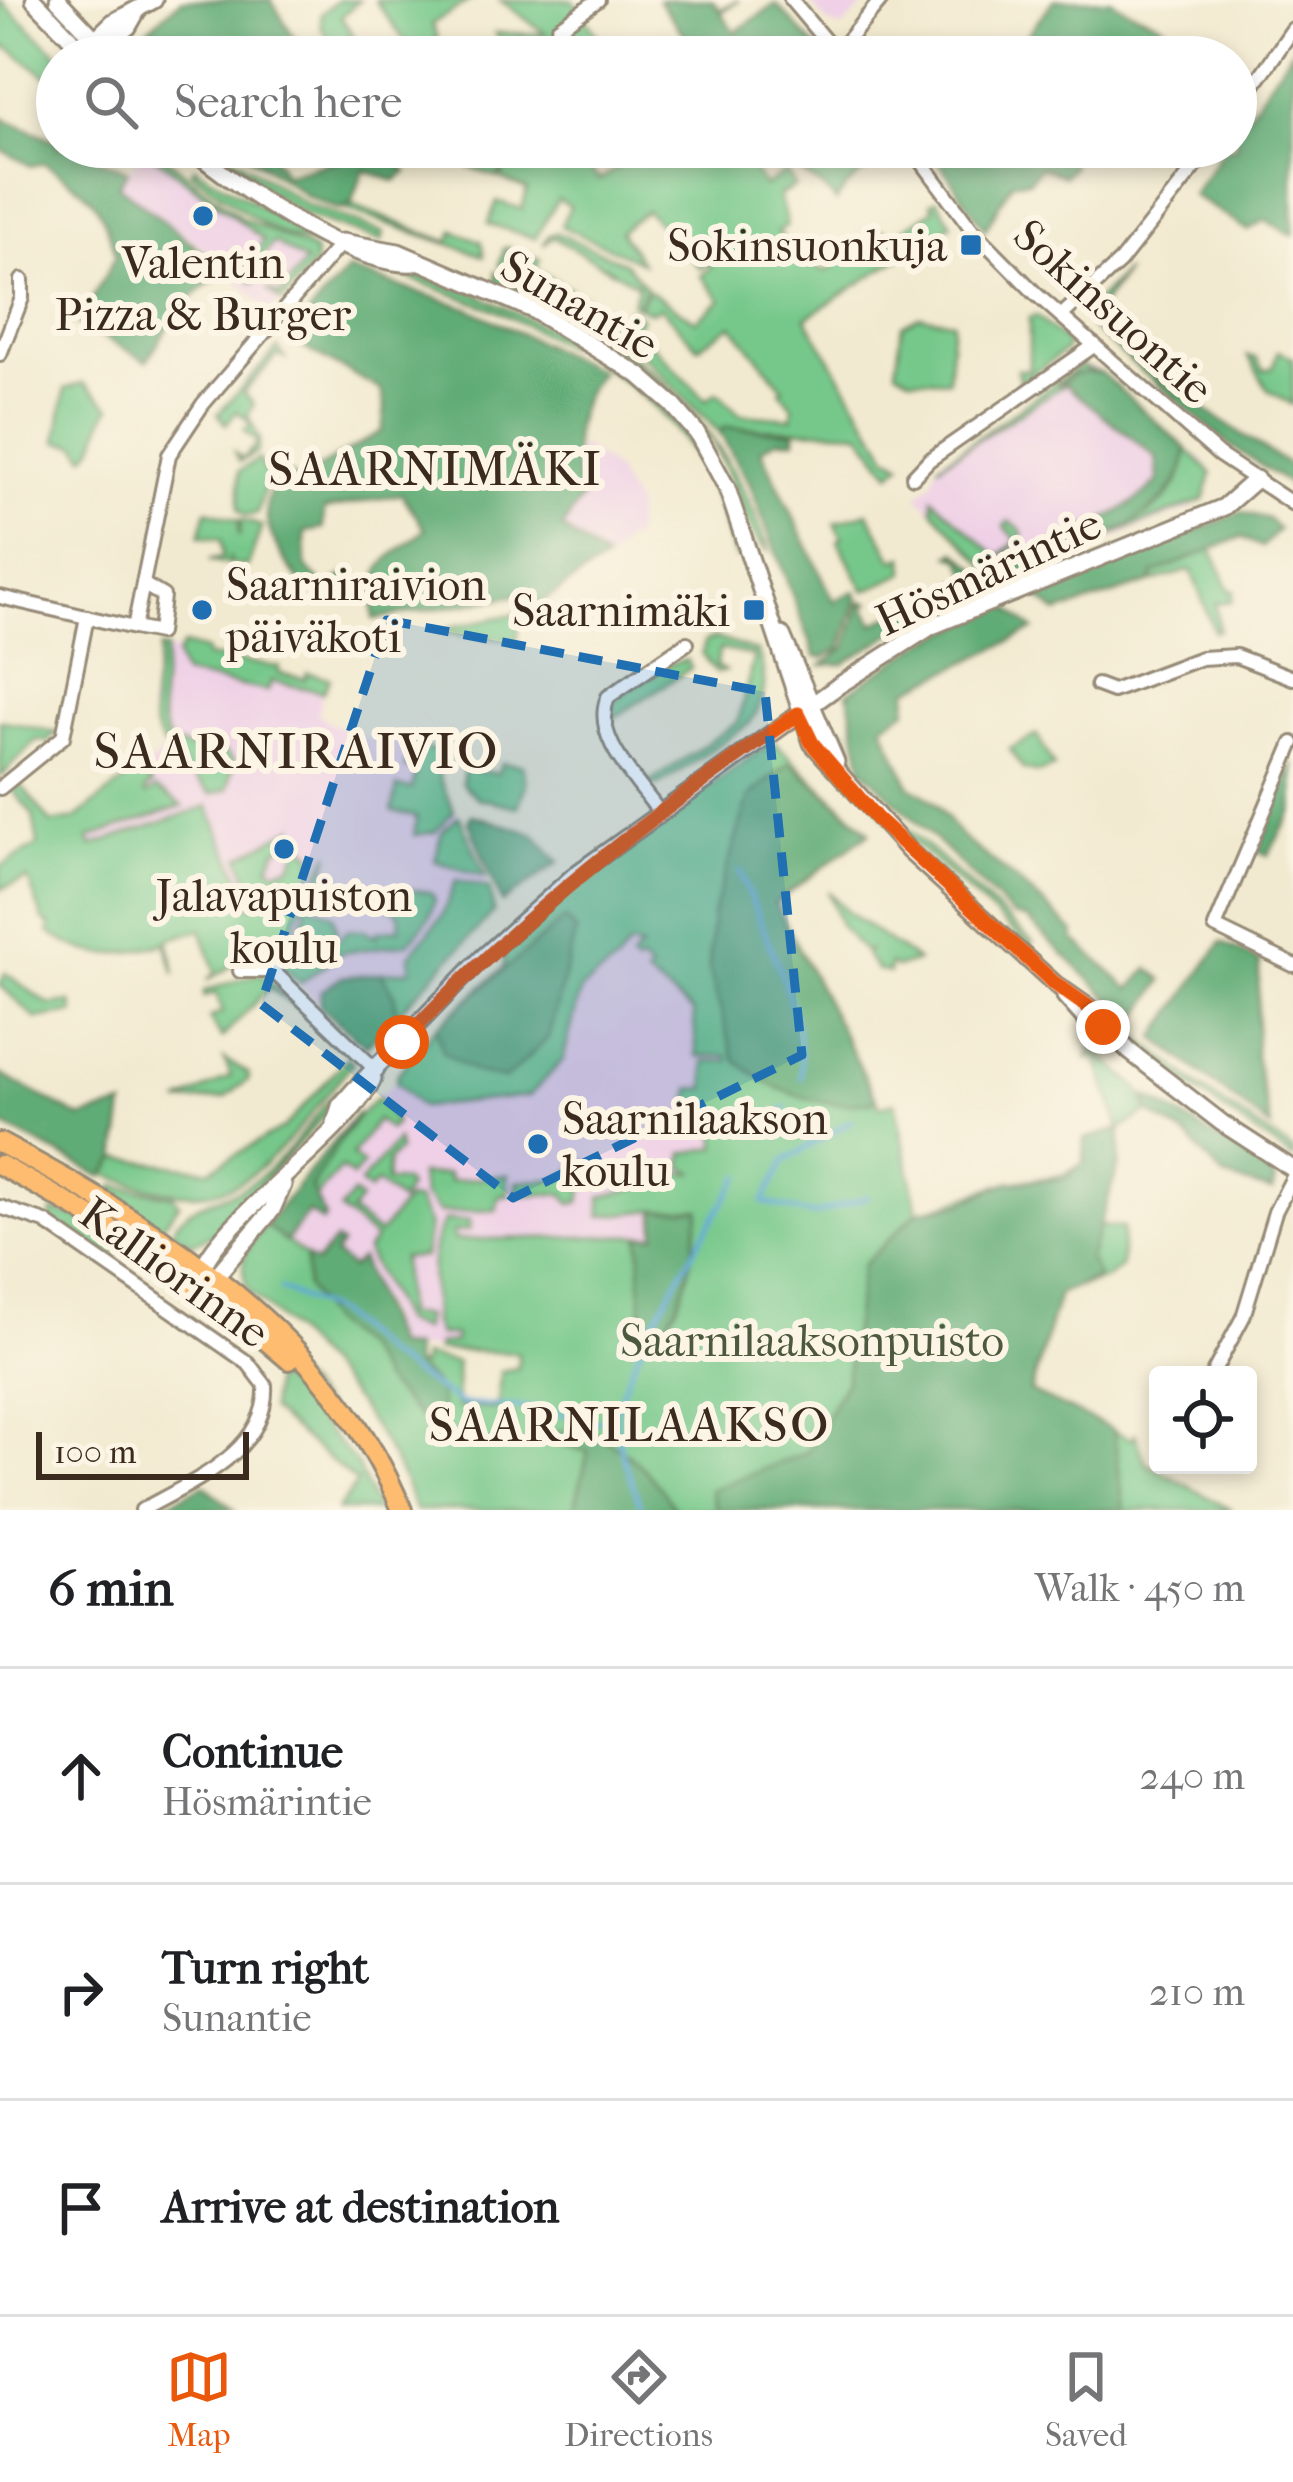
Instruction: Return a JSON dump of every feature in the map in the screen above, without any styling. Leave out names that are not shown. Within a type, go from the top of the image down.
[{"type":"main road","points":[[0,1144],[101,1198],[281,1337],[385,1468],[402,1510]]},
{"type":"main road","points":[[0,1165],[205,1275]]},
{"type":"street","points":[[34,0],[79,36]]},
{"type":"street","points":[[58,0],[86,36]]},
{"type":"street","points":[[111,36],[154,0]]},
{"type":"street","points":[[558,28],[598,0]]},
{"type":"street","points":[[791,0],[822,36]]},
{"type":"street","points":[[853,36],[880,0]]},
{"type":"street","points":[[1257,81],[1293,29]]},
{"type":"street","name":"Sunantie","points":[[218,168],[278,212],[380,261],[417,263],[551,320],[639,375],[671,404],[716,463],[777,627],[812,743],[892,835],[1054,983],[1091,1009],[1103,1027],[1222,1123],[1293,1173]]},
{"type":"street","name":"Sokinsuontie","points":[[926,168],[970,228],[1061,316],[1219,455],[1293,504]]},
{"type":"street","points":[[1061,316],[1120,262],[1194,168]]},
{"type":"street","points":[[134,628],[170,454],[185,427],[342,242]]},
{"type":"street","points":[[0,354],[22,298],[22,280]]},
{"type":"street","points":[[913,477],[929,460],[1095,345]]},
{"type":"street","name":"Hösmärintie","points":[[205,1275],[260,1200],[284,1183],[363,1098],[377,1071],[491,950],[574,876],[805,709],[932,626],[1224,506],[1256,479]]},
{"type":"street","points":[[0,598],[159,632],[163,596],[142,584]]},
{"type":"street","points":[[0,788],[63,737],[87,617]]},
{"type":"street","points":[[659,812],[609,736],[602,711],[608,697],[687,643]]},
{"type":"street","points":[[1097,685],[1114,691],[1202,658],[1236,656],[1293,678]]},
{"type":"street","points":[[1292,747],[1214,927],[1293,965]]},
{"type":"street","points":[[240,971],[274,971],[377,1071]]},
{"type":"street","points":[[1216,1366],[1243,1317],[1275,1212],[1293,1173]]},
{"type":"street","name":"Kalliorinne","points":[[0,1207],[55,1229],[248,1363],[265,1385],[257,1424],[230,1457],[142,1510]]},
{"type":"highlighted area","points":[[387,620],[765,692],[802,1055],[513,1198],[261,1004]]},
{"type":"shaded area","points":[[807,0],[870,0],[842,28],[829,24]]},
{"type":"shaded area","points":[[130,168],[175,168],[241,218],[314,251],[316,262],[270,312],[205,249],[117,185]]},
{"type":"shaded area","points":[[1083,366],[1096,368],[1205,463],[1213,483],[1192,508],[1006,579],[985,566],[917,495],[932,483],[938,462]]},
{"type":"shaded area","points":[[580,445],[612,467],[635,505],[635,538],[625,540],[609,560],[561,529],[582,498],[573,474]]},
{"type":"shaded area","name":"Jalavapuiston koulu","points":[[160,648],[325,684],[318,713],[330,724],[351,729],[351,734],[438,751],[439,778],[477,852],[494,912],[370,1044],[361,1044],[271,958],[249,907],[122,936],[79,816],[165,752],[149,709]]},
{"type":"shaded area","name":"Saarnilaakson koulu","points":[[629,946],[642,947],[716,1018],[752,1168],[656,1236],[641,1236],[455,1350],[395,1347],[387,1317],[359,1260],[352,1269],[334,1254],[315,1263],[265,1225],[347,1121],[396,1082],[422,1107],[529,1096],[563,1060],[581,989],[616,963]]},
{"type":"green space","points":[[0,0],[39,36],[36,68],[7,47],[0,52]]},
{"type":"green space","points":[[181,0],[271,0],[293,36],[141,36]]},
{"type":"green space","points":[[338,0],[359,0],[341,17],[353,36],[327,36],[321,14]]},
{"type":"green space","points":[[375,0],[470,0],[432,24],[437,36],[401,36]]},
{"type":"green space","points":[[500,0],[573,0],[598,36],[495,33],[546,34]]},
{"type":"green space","points":[[658,0],[712,0],[720,10],[739,0],[721,12],[735,32],[776,4],[805,36],[685,36]]},
{"type":"green space","points":[[1054,0],[1112,0],[1161,24],[1173,36],[1026,36]]},
{"type":"green space","points":[[1293,48],[1293,235],[1265,220],[1248,230],[1192,195],[1211,168],[1257,168],[1257,100]]},
{"type":"green space","points":[[2,118],[36,132],[36,165],[0,149]]},
{"type":"green space","points":[[51,168],[128,171],[118,185],[228,272],[191,299],[147,361],[78,324],[116,255],[98,209]]},
{"type":"green space","points":[[170,168],[179,168],[241,218],[314,251],[316,262],[282,302],[267,289],[280,295],[305,262],[274,242],[249,273],[257,280],[253,283],[241,271],[264,240]]},
{"type":"green space","points":[[196,168],[320,242],[270,228],[192,172]]},
{"type":"green space","points":[[234,168],[250,168],[307,205],[384,233],[382,241],[304,215]]},
{"type":"green space","points":[[266,168],[280,168],[285,175],[309,168],[364,168],[351,205],[449,242],[454,231],[481,241],[484,256],[308,197]]},
{"type":"green space","points":[[266,168],[280,168],[285,175],[310,168],[403,168],[407,172],[395,181],[364,170],[351,204],[339,210],[308,197]]},
{"type":"green space","points":[[472,168],[503,168],[498,178]]},
{"type":"green space","points":[[504,168],[590,168],[599,180],[617,168],[752,168],[764,186],[786,172],[795,186],[779,196],[787,225],[778,232],[804,263],[827,271],[883,229],[890,238],[934,209],[931,203],[937,199],[952,224],[806,318],[888,455],[902,464],[891,473],[860,432],[724,427],[719,432],[625,337],[636,314],[642,317],[636,328],[706,400],[717,392],[740,414],[792,418],[793,406],[780,391],[783,388],[732,325],[698,347],[660,307],[652,312],[639,307],[648,290],[696,321],[721,300],[701,276],[711,267],[708,262],[700,268],[646,210],[620,231],[641,262],[561,226],[570,206],[558,199],[535,238],[488,224],[497,201],[522,209],[527,189],[502,179]]},
{"type":"green space","points":[[796,168],[869,168],[836,201]]},
{"type":"green space","points":[[943,168],[1040,168],[1028,181],[1012,182],[985,230]]},
{"type":"green space","points":[[1044,168],[1071,168],[1064,176]]},
{"type":"green space","points":[[557,233],[625,263],[646,287],[636,306],[632,303],[638,285],[553,237],[543,245],[549,235]]},
{"type":"green space","points":[[510,247],[506,257],[517,262],[522,252],[540,259],[535,269],[622,319],[628,309],[633,312],[620,332],[499,266],[504,248]]},
{"type":"green space","points":[[385,264],[441,277],[570,339],[567,346],[491,308],[386,270]]},
{"type":"green space","points":[[348,270],[468,308],[600,372],[583,402],[575,434],[582,498],[562,528],[605,560],[538,605],[530,593],[374,619],[377,575],[399,549],[425,530],[402,494],[324,510],[323,529],[305,532],[306,567],[327,587],[351,571],[364,597],[305,588],[270,531],[268,501],[274,486],[286,472],[298,480],[382,431],[381,390],[287,338]]},
{"type":"green space","points":[[1126,271],[1101,306],[1101,321],[1163,370],[1157,378],[1293,468],[1293,487],[1228,444],[1091,328],[1089,308]]},
{"type":"green space","points":[[496,272],[588,324],[663,383],[695,417],[724,456],[769,551],[746,518],[711,440],[690,414],[613,349],[496,284]]},
{"type":"green space","points":[[919,316],[953,321],[948,380],[911,378],[896,370],[902,325]]},
{"type":"green space","points":[[1036,316],[1066,342],[1066,350],[1020,383],[1017,370],[1029,370],[1029,318]]},
{"type":"green space","points":[[278,348],[285,358],[277,356],[243,393],[254,404],[248,415],[260,440],[257,452],[239,462],[235,453],[243,459],[258,442],[244,431],[251,423],[237,411],[226,424],[218,414]]},
{"type":"green space","points":[[1278,351],[1293,358],[1293,405],[1268,390],[1248,356],[1256,358],[1263,370],[1273,368]]},
{"type":"green space","points":[[596,355],[649,395],[690,441],[719,495],[737,559],[695,455],[650,403],[593,361]]},
{"type":"green space","points":[[1079,366],[1101,373],[1086,372],[1058,383],[1059,388],[937,466]]},
{"type":"green space","points":[[1101,373],[1186,448],[1181,473],[1166,496],[1117,532],[1006,579],[1000,573],[1129,505],[1158,480],[1156,457],[1065,385],[1059,388],[1071,375]]},
{"type":"green space","points":[[83,383],[111,407],[95,445],[85,456],[78,445],[57,441],[65,389]]},
{"type":"green space","points":[[724,427],[795,432],[795,440],[777,440],[761,449],[834,601],[855,591],[858,597],[841,648],[822,658],[816,657],[749,482],[719,432]]},
{"type":"green space","points":[[1186,448],[1212,474],[1204,500],[1060,555],[1159,505],[1183,471]]},
{"type":"green space","points":[[258,459],[268,476],[257,514],[246,516],[239,510],[239,471]]},
{"type":"green space","points":[[933,498],[998,557],[1017,540],[1004,526],[1009,521],[1022,530],[1023,541],[987,567],[933,510]]},
{"type":"green space","points":[[207,510],[238,520],[239,537],[241,520],[262,526],[248,566],[231,564],[230,559],[228,564],[209,560],[223,557],[221,540],[200,536]]},
{"type":"green space","points":[[868,512],[894,560],[904,557],[905,573],[865,591],[838,541],[842,537],[835,523]]},
{"type":"green space","points":[[1241,512],[1269,519],[1278,530],[1262,547],[1241,537],[1153,574],[1152,582],[1057,613],[1036,596]]},
{"type":"green space","points":[[1212,548],[1229,590],[1234,591],[1232,601],[1216,603],[1219,630],[1214,631],[1191,570],[1152,582],[1153,574]]},
{"type":"green space","points":[[957,551],[983,574],[983,588],[916,619],[843,664],[823,665],[846,647],[861,601],[869,603],[865,606],[874,624],[970,577],[961,558],[951,555]]},
{"type":"green space","points":[[1007,606],[1034,630],[908,690],[907,710],[883,725],[910,786],[931,799],[961,836],[1075,933],[1074,939],[1130,989],[1149,968],[1163,980],[1135,1023],[1027,919],[1013,916],[863,769],[848,692],[926,641]]},
{"type":"green space","points":[[520,613],[517,641],[449,633],[450,627]]},
{"type":"green space","points":[[716,638],[758,652],[764,680],[759,706],[749,724],[659,785],[646,785],[642,773],[649,783],[738,722],[754,656],[720,649],[716,666],[725,671],[716,673],[702,654],[705,641]]},
{"type":"green space","points":[[183,645],[206,651],[206,657],[279,667],[278,673],[305,679],[307,673],[330,678],[323,692],[271,681],[268,691],[183,675],[176,656]]},
{"type":"green space","points":[[160,648],[166,649],[161,709],[170,743],[209,754],[216,743],[234,761],[228,789],[211,794],[174,758],[156,732],[152,700]]},
{"type":"green space","points":[[687,660],[691,668],[609,721],[616,697],[666,665]]},
{"type":"green space","points":[[0,720],[57,733],[47,742],[37,740],[1,777]]},
{"type":"green space","points":[[846,730],[852,765],[872,796],[1033,943],[1030,947],[884,816],[831,733]]},
{"type":"green space","points":[[1037,735],[1054,767],[1038,773],[1023,769],[1010,749]]},
{"type":"green space","name":"Saarnilaaksonpuisto","points":[[773,741],[870,832],[775,903],[880,1106],[895,1102],[918,1211],[1000,1185],[1066,1173],[1084,1162],[1085,1139],[1120,1129],[1096,1057],[1087,1059],[1092,1046],[1140,1090],[1149,1112],[1121,1129],[1119,1165],[1098,1226],[1123,1228],[1121,1267],[1106,1279],[1059,1293],[1031,1392],[1131,1439],[1135,1434],[1149,1474],[1166,1474],[1232,1510],[415,1510],[368,1419],[300,1339],[250,1292],[243,1265],[265,1225],[315,1263],[335,1241],[341,1245],[334,1254],[351,1268],[360,1259],[395,1347],[413,1348],[414,1365],[422,1365],[422,1356],[456,1363],[457,1407],[498,1409],[500,1371],[518,1368],[518,1353],[436,1350],[437,1344],[455,1342],[454,1335],[438,1335],[433,1324],[432,1256],[445,1220],[470,1221],[470,1230],[453,1232],[454,1240],[656,1235],[655,1210],[601,1216],[601,1197],[641,1187],[642,1174],[695,1173],[683,1167],[684,1153],[717,1147],[716,1117],[689,1105],[691,1089],[706,1088],[705,1061],[728,1061],[727,1056],[697,1056],[693,1012],[646,975],[650,971],[641,961],[636,965],[631,959],[641,948],[629,946],[616,963],[581,989],[563,1060],[529,1096],[421,1107],[396,1082],[436,1027],[504,967],[504,951],[575,883]]},
{"type":"green space","points":[[409,747],[438,751],[439,778],[454,811],[435,832],[414,835],[417,817],[392,811],[397,787],[412,789],[416,771],[405,768]]},
{"type":"green space","points":[[790,762],[870,832],[775,903],[877,1100],[839,1103],[801,1097],[749,1070],[734,1058],[709,969],[712,916],[749,797]]},
{"type":"green space","points":[[1293,762],[1293,811],[1268,855],[1257,851]]},
{"type":"green space","points":[[501,763],[523,765],[526,784],[518,807],[478,798],[462,784],[464,770],[498,773]]},
{"type":"green space","points":[[140,769],[152,785],[146,795],[156,789],[183,806],[89,838],[91,846],[208,806],[241,879],[236,886],[249,906],[312,888],[330,853],[322,889],[308,900],[296,920],[294,947],[303,957],[320,956],[348,930],[364,930],[376,937],[377,932],[400,928],[399,913],[371,895],[404,889],[430,892],[435,899],[429,918],[408,943],[340,953],[301,983],[271,958],[246,958],[207,980],[216,973],[201,929],[168,940],[176,974],[165,943],[104,954],[64,941],[49,932],[51,926],[43,920],[28,879],[0,889],[0,867],[38,845],[33,815],[10,787],[22,786],[51,823],[75,819]]},
{"type":"green space","points":[[472,815],[533,833],[559,862],[502,903],[468,820]]},
{"type":"green space","points":[[459,816],[486,877],[435,861],[442,832]]},
{"type":"green space","points":[[294,827],[292,841],[276,850],[270,866],[276,871],[291,865],[304,836],[305,848],[314,855],[311,877],[301,884],[252,892],[240,857]]},
{"type":"green space","points":[[456,880],[489,888],[494,912],[393,1018],[395,995],[381,973],[411,970],[410,955],[442,916]]},
{"type":"green space","points":[[828,891],[849,913],[917,961],[896,968],[890,964],[889,973],[877,970],[865,955],[869,950],[863,951],[841,927]]},
{"type":"green space","points":[[308,902],[333,915],[337,931],[320,950],[307,953],[298,943]]},
{"type":"green space","points":[[565,919],[576,931],[548,1038],[505,1079],[475,1072],[443,1052],[436,1027]]},
{"type":"green space","points":[[1222,942],[1260,962],[1255,1056],[1271,1128],[1155,1038]]},
{"type":"green space","points":[[5,973],[50,1005],[71,1002],[74,1013],[36,1019],[0,985]]},
{"type":"green space","points":[[260,973],[298,1008],[269,988],[222,1038],[209,1018],[223,1012],[216,993],[204,997],[204,991]]},
{"type":"green space","points":[[381,973],[395,995],[396,1017],[366,1046],[320,1006],[321,991],[342,977]]},
{"type":"green space","points":[[1100,1006],[1200,1087],[1293,1151],[1293,1159],[1146,1055]]},
{"type":"green space","points":[[348,1057],[353,1063],[275,1154],[245,1179],[218,1191],[187,1194],[120,1180],[0,1124],[0,1074],[81,1118],[124,1106],[117,1158],[209,1170],[285,1127]]},
{"type":"green space","points":[[224,1059],[248,1073],[248,1080],[225,1098],[179,1103],[231,1076]]},
{"type":"green space","points":[[0,1074],[81,1118],[124,1106],[117,1158],[103,1177],[0,1124]]},
{"type":"green space","points":[[336,1092],[341,1097],[219,1232],[193,1243],[170,1232],[198,1205],[237,1191],[262,1175]]},
{"type":"green space","points":[[1147,1096],[1268,1169],[1275,1180],[1272,1191],[1224,1177],[1186,1136],[1149,1112]]},
{"type":"green space","points":[[377,1097],[396,1122],[389,1130],[377,1120],[352,1155],[363,1165],[352,1177],[341,1168],[313,1200],[326,1161]]},
{"type":"green space","points":[[358,1112],[311,1187],[325,1218],[322,1222],[309,1212],[285,1242],[265,1225]]},
{"type":"green space","points":[[1121,1129],[1119,1165],[1089,1258],[1098,1277],[1059,1294],[1030,1392],[1114,1430],[1124,1510],[717,1510],[710,1490],[807,1452],[846,1381],[862,1266],[918,1211],[960,1204],[1009,1182],[1065,1179],[1084,1162],[1085,1139]]},
{"type":"green space","points":[[397,1140],[399,1150],[388,1161],[386,1182],[402,1181],[408,1187],[400,1202],[376,1183],[369,1191],[360,1184]]},
{"type":"green space","points":[[585,1160],[589,1166],[580,1202],[571,1204],[563,1194],[517,1195],[517,1182],[560,1179]]},
{"type":"green space","points":[[448,1174],[449,1181],[508,1175],[508,1196],[499,1196],[496,1210],[439,1213],[423,1196],[419,1175]]},
{"type":"green space","points":[[115,1186],[174,1196],[179,1204],[162,1227],[109,1192]]},
{"type":"green space","points":[[353,1194],[360,1200],[351,1212],[379,1234],[406,1200],[417,1201],[429,1225],[424,1257],[402,1258],[405,1315],[425,1316],[422,1330],[402,1322],[366,1251],[375,1239],[340,1210]]},
{"type":"green space","points":[[700,1209],[678,1303],[657,1334],[642,1345],[640,1236],[656,1235],[656,1210]]},
{"type":"green space","points":[[52,1211],[82,1218],[142,1257],[96,1250],[51,1220]]},
{"type":"green space","points":[[335,1241],[341,1245],[334,1254],[351,1268],[360,1259],[395,1347],[413,1348],[414,1365],[440,1390],[441,1417],[424,1422],[382,1380],[362,1348],[329,1322],[306,1287],[306,1257],[316,1263]]},
{"type":"green space","points":[[164,1266],[293,1374],[349,1438],[292,1378],[160,1273]]},
{"type":"green space","points":[[273,1372],[356,1463],[376,1510],[337,1510],[357,1483],[270,1410]]},
{"type":"green space","points":[[586,1430],[637,1463],[676,1510],[574,1510],[588,1452],[551,1441],[541,1433]]},
{"type":"green space","points":[[357,1450],[371,1471],[392,1510],[384,1510]]},
{"type":"green space","points":[[204,1485],[234,1510],[153,1510]]},
{"type":"waterway","points":[[740,871],[789,998],[801,1078]]},
{"type":"waterway","points":[[769,1136],[786,1107]]},
{"type":"waterway","points":[[851,1121],[785,1161],[763,1202],[813,1215],[868,1197]]},
{"type":"waterway","points":[[642,1510],[617,1432],[620,1400],[667,1297],[741,1176]]},
{"type":"waterway","points":[[281,1289],[338,1314],[384,1355],[461,1404],[522,1407],[597,1421],[616,1418]]},
{"type":"place","name":"Valentin Pizza & Burger","points":[[203,216]]},
{"type":"place","name":"Sokinsuonkuja","points":[[971,245]]},
{"type":"place","name":"Saarniraivion päiväkoti","points":[[202,610]]},
{"type":"place","name":"Saarnimäki","points":[[754,610]]},
{"type":"place","name":"Jalavapuiston koulu","points":[[284,849]]},
{"type":"place","name":"Saarnilaakson koulu","points":[[538,1144]]},
{"type":"district","name":"SAARNIMÄKI","points":[[436,468]]},
{"type":"district","name":"SAARNIRAIVIO","points":[[297,750]]},
{"type":"district","name":"SAARNILAAKSO","points":[[630,1424]]},
{"type":"route","points":[[402,1042],[500,941],[576,874],[798,714],[812,743],[877,819],[1054,983],[1091,1009],[1103,1027]]}]
